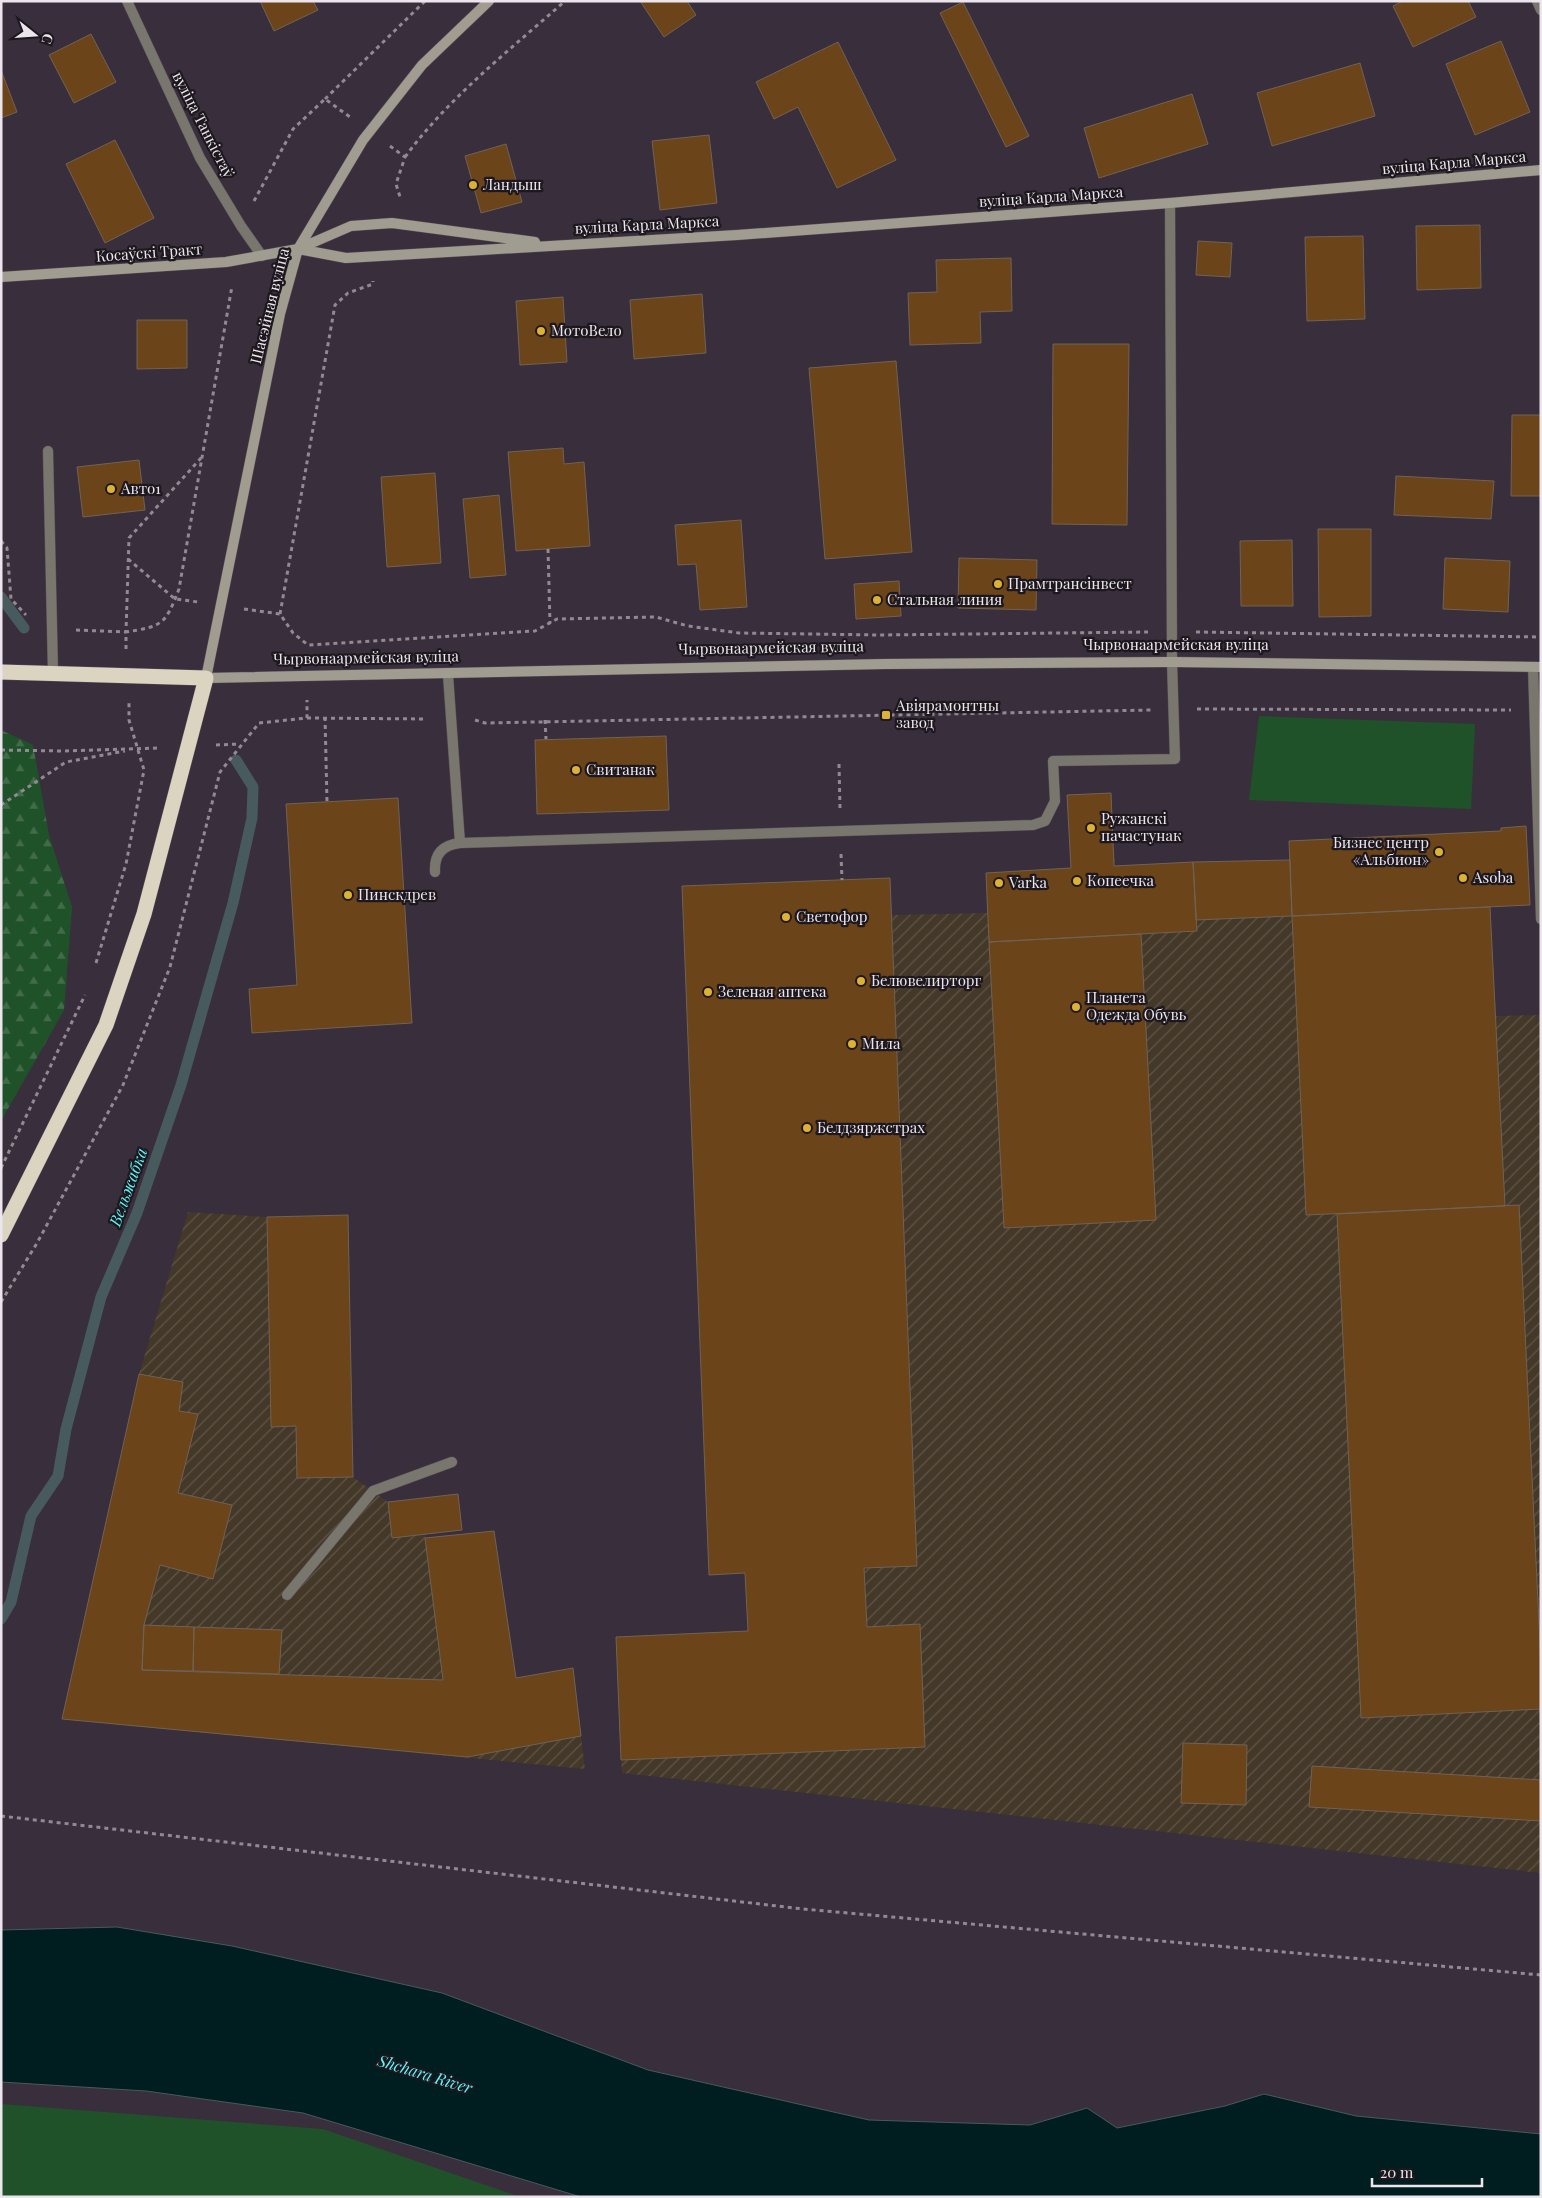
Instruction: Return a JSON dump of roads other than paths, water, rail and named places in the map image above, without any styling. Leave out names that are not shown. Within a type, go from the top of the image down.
[{"type":"highway","name":"Чырвонаармейская вуліца","points":[[1,672],[53,672],[206,678]]},
{"type":"highway","points":[[1,1235],[106,1025],[144,914],[206,678]]},
{"type":"main road","name":"Шасэйная вуліца","points":[[206,678],[280,314],[298,249],[363,140],[422,65],[489,1]]},
{"type":"main road","name":"вуліца Карла Маркса","points":[[298,249],[346,258],[737,235],[1170,202],[1541,170]]},
{"type":"main road","name":"вуліца Карла Маркса","points":[[298,249],[351,226],[392,223],[562,245]]},
{"type":"main road","name":"Косаўскі Тракт","points":[[1,276],[190,266],[298,249]]},
{"type":"main road","name":"Чырвонаармейская вуліца","points":[[206,678],[307,675],[448,675],[773,665],[1172,662],[1537,667]]},
{"type":"street","name":"вуліца Танкістаў","points":[[127,1],[200,158],[241,226],[262,256]]},
{"type":"street","points":[[1537,1],[1541,10]]},
{"type":"street","points":[[435,872],[435,862],[443,849],[449,844],[460,843],[1033,825],[1045,821],[1055,801],[1054,761],[1175,759],[1172,662],[1170,202]]},
{"type":"street","points":[[48,450],[53,672]]},
{"type":"street","points":[[1537,667],[1534,710],[1541,919]]},
{"type":"street","points":[[448,675],[460,843]]},
{"type":"street","points":[[287,1595],[373,1491],[452,1462]]},
{"type":"water","name":"Shchara River","points":[[117,1927],[232,1946],[442,1993],[648,2070],[869,2120],[1030,2125],[1087,2108],[1117,2128],[1225,2106],[1264,2094],[1356,2116],[1541,2134],[1541,2197],[581,2197],[303,2113],[146,2091],[1,2082],[1,1930]]},
{"type":"waterway","name":"Вельжабка","points":[[1,597],[24,628]]},
{"type":"waterway","name":"Вельжабка","points":[[1,1619],[11,1602],[31,1516],[58,1476],[66,1429],[101,1297],[137,1213],[181,1085],[233,903],[252,818],[253,787],[236,760]]},
{"type":"place","name":"Ландыш","points":[[473,185]]},
{"type":"place","name":"МотоВело","points":[[541,331]]},
{"type":"place","name":"Авто1","points":[[111,489]]},
{"type":"place","name":"Прамтрансінвест","points":[[998,584]]},
{"type":"place","name":"Стальная линия","points":[[877,600]]},
{"type":"place","name":"Авіярамонтны завод","points":[[886,715]]},
{"type":"place","name":"Свитанак","points":[[576,770]]},
{"type":"place","name":"Ружанскі пачастунак","points":[[1091,828]]},
{"type":"place","name":"Бизнес центр «Альбион»","points":[[1439,852]]},
{"type":"place","name":"Asoba","points":[[1463,878]]},
{"type":"place","name":"Копеечка","points":[[1077,881]]},
{"type":"place","name":"Varka","points":[[999,883]]},
{"type":"place","name":"Пинскдрев","points":[[348,895]]},
{"type":"place","name":"Светофор","points":[[786,917]]},
{"type":"place","name":"Белювелирторг","points":[[861,981]]},
{"type":"place","name":"Зеленая аптека","points":[[708,992]]},
{"type":"place","name":"Планета Одежда Обувь","points":[[1076,1007]]},
{"type":"place","name":"Мила","points":[[852,1044]]},
{"type":"place","name":"Белдзяржстрах","points":[[807,1128]]}]
